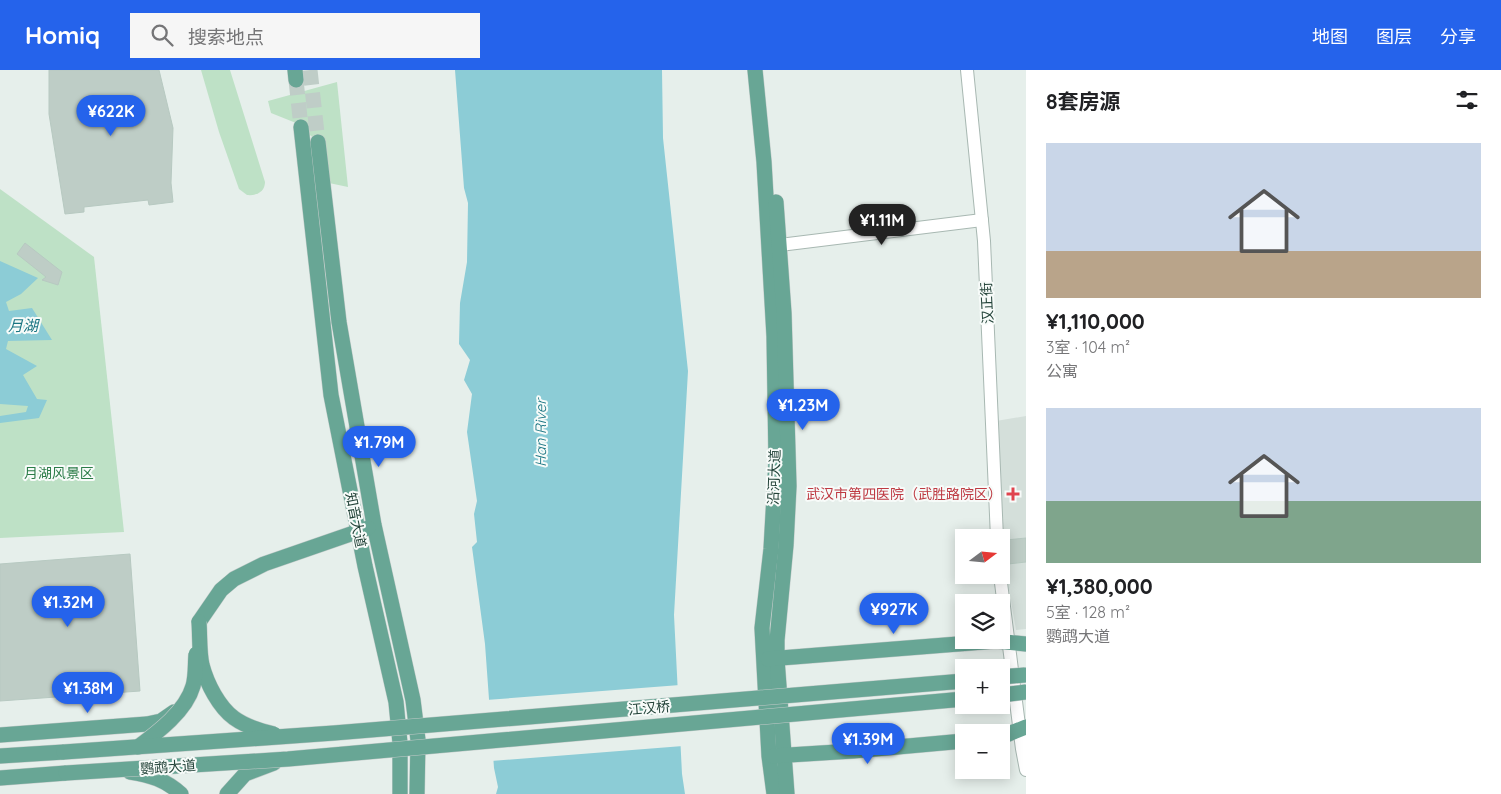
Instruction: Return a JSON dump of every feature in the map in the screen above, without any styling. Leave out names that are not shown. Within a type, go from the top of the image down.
[{"type":"main road","name":"沿河大道","points":[[755,70],[764,162],[774,336],[776,461],[771,549],[762,628],[770,659],[777,756],[774,794]]},
{"type":"main road","name":"沿河大道","points":[[764,70],[780,245],[788,411],[789,486],[786,544],[777,640],[770,659]]},
{"type":"main road","name":"知音大道","points":[[301,127],[331,395],[358,531],[396,702],[400,743],[400,794]]},
{"type":"main road","name":"知音大道","points":[[318,142],[339,322],[374,525],[413,700],[418,740],[417,794]]},
{"type":"main road","points":[[138,747],[158,732],[181,708],[193,686],[199,622],[221,590],[234,579],[264,564],[374,525]]},
{"type":"main road","points":[[199,622],[202,664],[209,686],[220,702],[234,718],[252,727],[285,737]]},
{"type":"main road","points":[[1010,643],[1026,644]]},
{"type":"main road","points":[[770,659],[955,644]]},
{"type":"main road","points":[[1010,677],[1026,675]]},
{"type":"main road","name":"江汉桥","points":[[334,733],[955,683]]},
{"type":"main road","points":[[1010,694],[1026,692]]},
{"type":"main road","name":"江汉桥","points":[[335,755],[955,700]]},
{"type":"main road","points":[[0,735],[147,724],[161,721],[181,708]]},
{"type":"main road","points":[[1010,733],[1023,728]]},
{"type":"main road","name":"鹦鹉大道","points":[[0,756],[334,733]]},
{"type":"main road","points":[[777,756],[955,742]]},
{"type":"main road","name":"鹦鹉大道","points":[[0,778],[335,755]]},
{"type":"main road","name":"沿河大道","points":[[777,756],[787,794]]},
{"type":"main road","points":[[227,794],[246,774],[288,759]]},
{"type":"main road","points":[[124,770],[151,776],[171,784],[181,794]]},
{"type":"street","name":"汉正街","points":[[967,70],[982,220],[997,529]]},
{"type":"street","points":[[780,245],[982,220]]},
{"type":"street","points":[[1010,643],[1023,728],[1026,770]]},
{"type":"shaded area","name":"武汉市第四医院（武胜路院区）","points":[[1026,416],[1026,629],[1016,630],[1008,584],[1010,584],[1010,529],[1003,529],[996,421]]},
{"type":"green space","points":[[201,70],[230,70],[265,182],[262,191],[257,194],[247,195],[239,189],[219,132]]},
{"type":"green space","points":[[337,82],[348,187],[329,183],[318,142],[296,123],[271,113],[268,101]]},
{"type":"green space","name":"月湖风景区","points":[[0,189],[94,257],[124,532],[0,538]]},
{"type":"water","name":"Han River","points":[[455,70],[662,70],[663,138],[688,371],[674,615],[682,774],[685,794],[496,794],[498,787],[494,768],[485,644],[472,547],[477,542],[474,514],[477,501],[467,432],[472,394],[464,380],[470,360],[459,344],[460,303],[467,262],[468,203],[464,188]]},
{"type":"water","name":"月湖","points":[[0,261],[38,278],[21,294],[6,302],[9,311],[32,308],[52,340],[8,341],[6,349],[37,366],[23,375],[37,399],[47,400],[39,418],[0,423],[0,416],[26,412],[28,406],[0,404]]},
{"type":"pier","points":[[680,685],[683,746],[491,761],[486,700]]},
{"type":"building","points":[[49,70],[159,70],[173,128],[171,183],[173,202],[149,205],[148,200],[84,207],[84,212],[65,214],[49,114]]},
{"type":"building","points":[[25,243],[62,272],[58,285],[42,280],[46,277],[17,254]]},
{"type":"building","points":[[1026,538],[1026,562],[1010,564],[1010,540]]},
{"type":"building","points":[[130,554],[140,691],[0,701],[0,564]]},
{"type":"tunnel","points":[[310,70],[318,142]]},
{"type":"tunnel","points":[[296,80],[301,127]]},
{"type":"place","name":"武汉市第四医院（武胜路院区）","points":[[1013,494]]}]
